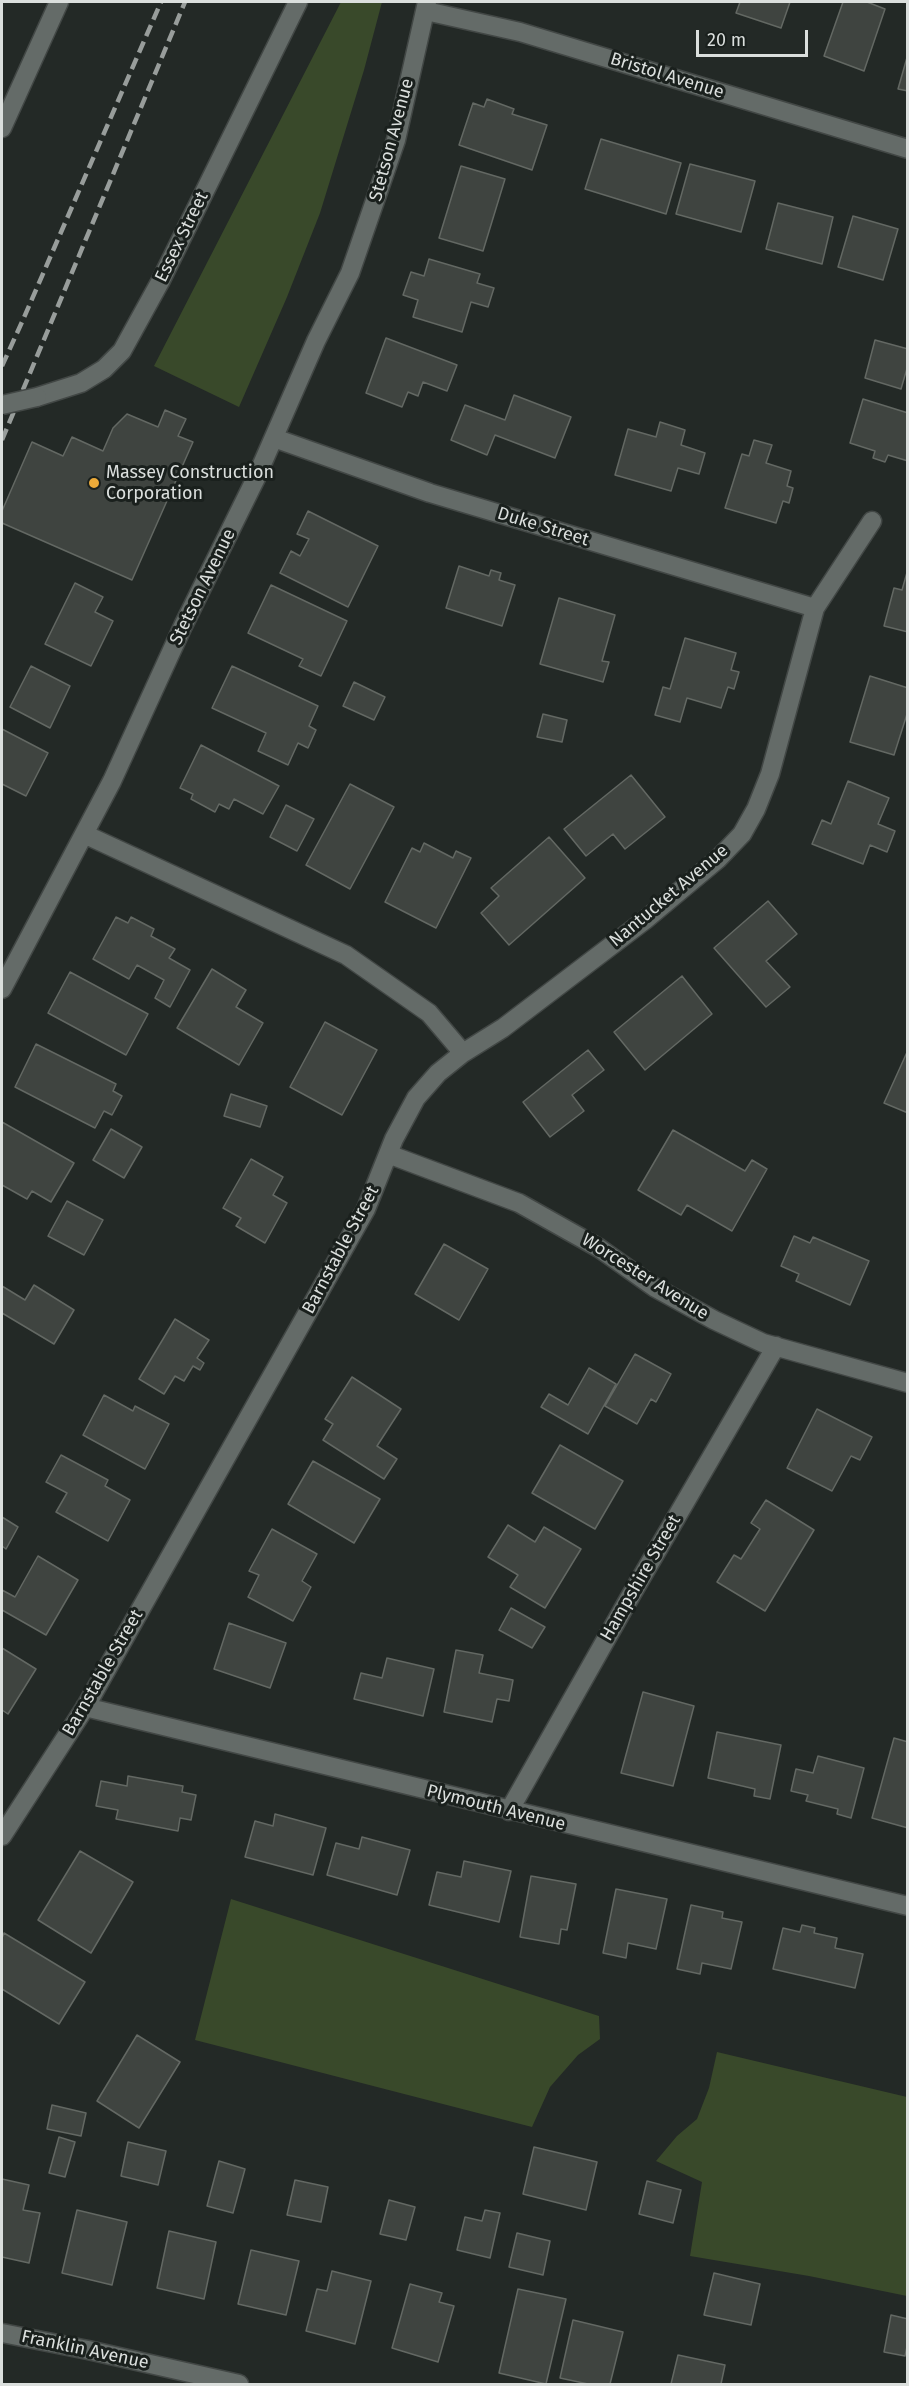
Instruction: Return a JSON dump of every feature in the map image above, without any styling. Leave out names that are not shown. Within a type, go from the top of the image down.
[{"type":"street","points":[[2,128],[59,2]]},
{"type":"street","name":"Essex Street","points":[[2,405],[81,383],[104,369],[122,351],[160,282],[298,2]]},
{"type":"street","name":"Bristol Avenue","points":[[426,6],[520,32],[908,149]]},
{"type":"street","name":"Stetson Avenue","points":[[2,988],[112,781],[183,626],[216,562],[274,438],[316,341],[350,273],[396,140],[426,6]]},
{"type":"street","name":"Duke Street","points":[[274,438],[430,493],[815,608]]},
{"type":"street","name":"Nantucket Avenue","points":[[463,1053],[502,1028],[653,913],[718,859],[742,834],[756,809],[770,774],[815,608],[872,521]]},
{"type":"street","points":[[84,834],[346,955],[429,1013],[463,1053]]},
{"type":"street","name":"Barnstable Street","points":[[2,1836],[85,1707],[366,1209],[388,1154],[416,1098],[438,1073],[463,1053]]},
{"type":"street","name":"Worcester Avenue","points":[[388,1154],[519,1203],[599,1248],[654,1287],[714,1320],[763,1343],[908,1383]]},
{"type":"street","name":"Hampshire Street","points":[[509,1811],[776,1346]]},
{"type":"street","name":"Plymouth Avenue","points":[[85,1707],[908,1906]]},
{"type":"street","name":"Franklin Avenue","points":[[2,2333],[88,2350],[239,2385]]},
{"type":"green space","points":[[341,2],[382,2],[364,70],[320,213],[287,297],[239,407],[154,366]]},
{"type":"green space","points":[[231,1899],[599,2016],[600,2039],[578,2055],[550,2087],[532,2127],[195,2040]]},
{"type":"green space","points":[[717,2052],[907,2097],[907,2296],[809,2276],[690,2256],[702,2182],[656,2161],[677,2136],[697,2119],[709,2088]]},
{"type":"building","points":[[740,2],[790,2],[781,28],[736,13]]},
{"type":"building","points":[[843,2],[867,2],[885,9],[864,71],[824,56]]},
{"type":"building","points":[[908,54],[908,91],[898,89]]},
{"type":"building","points":[[487,99],[514,109],[512,114],[547,125],[532,170],[459,145],[473,103],[484,107]]},
{"type":"building","points":[[601,139],[681,163],[666,214],[585,189]]},
{"type":"building","points":[[690,164],[755,181],[741,232],[676,214]]},
{"type":"building","points":[[461,166],[505,179],[483,251],[439,238]]},
{"type":"building","points":[[778,203],[833,217],[822,264],[766,249]]},
{"type":"building","points":[[853,216],[898,229],[883,280],[838,267]]},
{"type":"building","points":[[429,259],[480,274],[477,283],[494,288],[488,307],[471,302],[462,332],[413,317],[418,300],[403,295],[411,272],[424,276]]},
{"type":"building","points":[[386,338],[457,365],[447,391],[423,382],[418,396],[408,392],[402,407],[366,393]]},
{"type":"building","points":[[875,340],[908,349],[908,365],[901,389],[865,378]]},
{"type":"building","points":[[514,395],[571,417],[555,458],[495,435],[487,455],[451,440],[465,405],[505,420]]},
{"type":"building","points":[[863,399],[908,413],[908,461],[888,455],[885,462],[873,458],[875,451],[850,443]]},
{"type":"building","name":"Massey Construction Corporation","points":[[165,410],[186,419],[178,436],[193,442],[132,580],[2,523],[2,511],[32,442],[63,456],[72,437],[103,451],[113,428],[127,414],[158,427]]},
{"type":"building","points":[[660,422],[685,430],[681,445],[705,453],[699,474],[678,468],[671,491],[615,475],[628,429],[656,437]]},
{"type":"building","points":[[754,440],[772,445],[766,463],[791,471],[787,486],[793,488],[789,503],[783,501],[776,523],[725,508],[742,454],[749,456]]},
{"type":"building","points":[[308,511],[378,546],[348,607],[280,573],[291,551],[300,556],[309,539],[297,534]]},
{"type":"building","points":[[459,566],[489,576],[491,570],[501,573],[499,580],[515,585],[502,626],[446,608]]},
{"type":"building","points":[[908,569],[908,632],[884,626],[894,588],[902,590]]},
{"type":"building","points":[[75,583],[103,597],[95,612],[113,621],[91,666],[45,644]]},
{"type":"building","points":[[271,585],[347,621],[321,676],[299,666],[303,659],[248,633]]},
{"type":"building","points":[[559,598],[615,615],[602,661],[609,662],[603,682],[540,664]]},
{"type":"building","points":[[685,638],[736,653],[731,670],[739,672],[734,689],[728,687],[721,708],[687,698],[680,722],[655,715],[663,687],[670,689]]},
{"type":"building","points":[[31,666],[70,686],[50,728],[10,707]]},
{"type":"building","points":[[232,666],[318,706],[309,726],[316,730],[308,748],[298,743],[288,765],[258,751],[266,733],[212,708]]},
{"type":"building","points":[[870,676],[908,688],[908,711],[894,755],[850,742]]},
{"type":"building","points":[[354,682],[385,697],[374,720],[343,706]]},
{"type":"building","points":[[543,714],[567,720],[562,742],[537,737]]},
{"type":"building","points":[[2,729],[48,753],[26,796],[2,784]]},
{"type":"building","points":[[201,745],[279,786],[263,814],[234,799],[229,809],[219,804],[215,812],[191,799],[193,794],[180,788]]},
{"type":"building","points":[[631,775],[665,817],[625,849],[613,834],[586,856],[564,829]]},
{"type":"building","points":[[848,781],[889,798],[878,824],[895,831],[887,852],[870,845],[863,864],[812,844],[822,820],[831,824]]},
{"type":"building","points":[[350,784],[394,807],[350,889],[306,865]]},
{"type":"building","points":[[286,805],[314,819],[297,851],[270,837]]},
{"type":"building","points":[[549,837],[585,878],[509,945],[481,913],[499,896],[491,888]]},
{"type":"building","points":[[424,843],[453,858],[456,851],[471,858],[436,928],[385,902],[412,848],[420,852]]},
{"type":"building","points":[[768,901],[797,934],[766,961],[790,987],[766,1007],[714,948]]},
{"type":"building","points":[[116,917],[128,923],[131,917],[154,929],[151,936],[175,949],[169,958],[190,970],[170,1007],[155,998],[164,980],[137,965],[129,979],[93,959]]},
{"type":"building","points":[[212,969],[246,990],[236,1007],[263,1023],[239,1065],[177,1028]]},
{"type":"building","points":[[70,972],[148,1014],[126,1055],[48,1013]]},
{"type":"building","points":[[682,976],[712,1014],[645,1070],[614,1032]]},
{"type":"building","points":[[325,1022],[377,1050],[342,1115],[290,1087]]},
{"type":"building","points":[[36,1044],[116,1084],[113,1091],[122,1096],[112,1115],[104,1111],[95,1128],[15,1087]]},
{"type":"building","points":[[588,1050],[604,1070],[572,1095],[584,1111],[550,1137],[523,1102]]},
{"type":"building","points":[[908,1050],[908,1113],[884,1103]]},
{"type":"building","points":[[231,1094],[267,1106],[260,1127],[224,1116]]},
{"type":"building","points":[[2,1122],[74,1163],[51,1202],[32,1191],[27,1199],[2,1185]]},
{"type":"building","points":[[111,1129],[142,1147],[124,1178],[93,1160]]},
{"type":"building","points":[[673,1130],[745,1171],[752,1160],[767,1169],[732,1231],[687,1205],[681,1215],[638,1190]]},
{"type":"building","points":[[251,1159],[283,1177],[273,1195],[287,1203],[265,1243],[236,1226],[241,1218],[223,1208]]},
{"type":"building","points":[[67,1201],[103,1220],[84,1255],[48,1236]]},
{"type":"building","points":[[794,1236],[810,1243],[813,1237],[869,1261],[850,1305],[796,1281],[799,1274],[781,1266]]},
{"type":"building","points":[[444,1244],[488,1269],[459,1320],[415,1294]]},
{"type":"building","points":[[34,1285],[74,1310],[54,1344],[2,1313],[2,1286],[25,1300]]},
{"type":"building","points":[[175,1319],[209,1340],[197,1358],[204,1363],[200,1370],[193,1366],[184,1381],[175,1376],[164,1394],[139,1379]]},
{"type":"building","points":[[635,1354],[671,1374],[656,1402],[651,1399],[637,1424],[605,1406]]},
{"type":"building","points":[[589,1368],[616,1384],[588,1434],[541,1407],[549,1394],[568,1405]]},
{"type":"building","points":[[352,1377],[401,1409],[377,1446],[397,1459],[384,1479],[323,1440],[333,1424],[325,1419]]},
{"type":"building","points":[[104,1395],[133,1411],[135,1406],[169,1424],[145,1469],[83,1435]]},
{"type":"building","points":[[817,1409],[872,1437],[860,1460],[851,1456],[832,1491],[787,1468]]},
{"type":"building","points":[[560,1445],[623,1481],[595,1529],[532,1493]]},
{"type":"building","points":[[61,1455],[108,1480],[105,1486],[130,1500],[108,1541],[56,1512],[67,1493],[46,1482]]},
{"type":"building","points":[[313,1461],[380,1499],[354,1543],[288,1504]]},
{"type":"building","points":[[766,1500],[814,1530],[765,1611],[717,1582],[734,1555],[741,1559],[760,1529],[751,1523]]},
{"type":"building","points":[[2,1517],[18,1527],[6,1549],[2,1546]]},
{"type":"building","points":[[508,1525],[535,1542],[544,1527],[581,1549],[545,1608],[510,1587],[518,1575],[488,1557]]},
{"type":"building","points":[[272,1529],[317,1554],[302,1581],[311,1587],[293,1621],[248,1597],[259,1575],[249,1571]]},
{"type":"building","points":[[38,1556],[78,1580],[46,1635],[2,1610],[2,1590],[15,1597]]},
{"type":"building","points":[[511,1608],[545,1627],[532,1648],[499,1630]]},
{"type":"building","points":[[229,1623],[286,1643],[270,1688],[214,1669]]},
{"type":"building","points":[[2,1648],[36,1669],[8,1714],[2,1710]]},
{"type":"building","points":[[456,1650],[483,1655],[479,1673],[513,1680],[509,1701],[497,1699],[492,1722],[444,1712]]},
{"type":"building","points":[[387,1658],[434,1669],[423,1716],[354,1699],[361,1673],[382,1678]]},
{"type":"building","points":[[643,1692],[694,1706],[673,1786],[621,1773]]},
{"type":"building","points":[[717,1732],[781,1745],[770,1799],[754,1796],[755,1789],[708,1778]]},
{"type":"building","points":[[894,1738],[908,1742],[908,1828],[872,1818]]},
{"type":"building","points":[[818,1756],[864,1768],[851,1818],[837,1814],[838,1809],[806,1801],[808,1795],[791,1791],[796,1769],[813,1773]]},
{"type":"building","points":[[128,1776],[183,1786],[182,1792],[196,1795],[191,1820],[180,1818],[178,1831],[116,1819],[118,1810],[96,1806],[101,1781],[127,1786]]},
{"type":"building","points":[[275,1814],[326,1828],[313,1875],[245,1857],[255,1821],[273,1826]]},
{"type":"building","points":[[362,1837],[410,1850],[397,1895],[327,1875],[336,1843],[359,1849]]},
{"type":"building","points":[[80,1851],[133,1882],[91,1953],[38,1920]]},
{"type":"building","points":[[464,1861],[511,1871],[499,1922],[429,1905],[437,1872],[461,1877]]},
{"type":"building","points":[[531,1876],[576,1884],[567,1930],[561,1929],[559,1944],[520,1937]]},
{"type":"building","points":[[616,1889],[667,1899],[656,1949],[628,1943],[626,1958],[603,1953]]},
{"type":"building","points":[[691,1905],[723,1912],[722,1918],[742,1922],[731,1969],[702,1963],[700,1974],[677,1969]]},
{"type":"building","points":[[802,1925],[815,1928],[814,1933],[837,1938],[835,1948],[863,1954],[855,1988],[773,1969],[783,1928],[800,1932]]},
{"type":"building","points":[[4,1933],[85,1982],[59,2024],[2,1989],[2,1938]]},
{"type":"building","points":[[137,2035],[180,2062],[139,2128],[97,2101]]},
{"type":"building","points":[[52,2105],[86,2113],[81,2136],[47,2129]]},
{"type":"building","points":[[59,2137],[75,2142],[65,2177],[49,2173]]},
{"type":"building","points":[[128,2142],[166,2151],[158,2185],[121,2176]]},
{"type":"building","points":[[534,2147],[597,2162],[586,2210],[523,2194]]},
{"type":"building","points":[[219,2161],[245,2169],[233,2213],[207,2206]]},
{"type":"building","points":[[2,2179],[29,2185],[23,2210],[40,2213],[29,2263],[2,2257]]},
{"type":"building","points":[[295,2180],[328,2187],[321,2222],[287,2215]]},
{"type":"building","points":[[647,2181],[681,2190],[673,2223],[639,2214]]},
{"type":"building","points":[[389,2200],[415,2207],[406,2240],[380,2234]]},
{"type":"building","points":[[77,2210],[127,2222],[112,2285],[62,2273]]},
{"type":"building","points":[[485,2210],[500,2213],[490,2258],[457,2250],[465,2217],[482,2221]]},
{"type":"building","points":[[169,2231],[216,2242],[204,2299],[157,2288]]},
{"type":"building","points":[[517,2233],[550,2241],[543,2275],[509,2267]]},
{"type":"building","points":[[251,2250],[299,2261],[286,2315],[238,2304]]},
{"type":"building","points":[[332,2271],[371,2281],[355,2344],[306,2331],[317,2289],[327,2291]]},
{"type":"building","points":[[714,2273],[760,2284],[751,2325],[704,2315]]},
{"type":"building","points":[[410,2284],[442,2293],[439,2302],[454,2306],[438,2362],[392,2348]]},
{"type":"building","points":[[518,2289],[566,2299],[546,2384],[499,2373]]},
{"type":"building","points":[[891,2315],[908,2319],[908,2342],[905,2356],[884,2352]]},
{"type":"building","points":[[573,2320],[623,2332],[610,2384],[588,2384],[560,2378]]},
{"type":"building","points":[[678,2355],[725,2365],[721,2384],[671,2384]]},
{"type":"railway","points":[[2,366],[161,2]]},
{"type":"railway","points":[[2,440],[185,2]]},
{"type":"place","name":"Massey Construction Corporation","points":[[94,483]]}]
